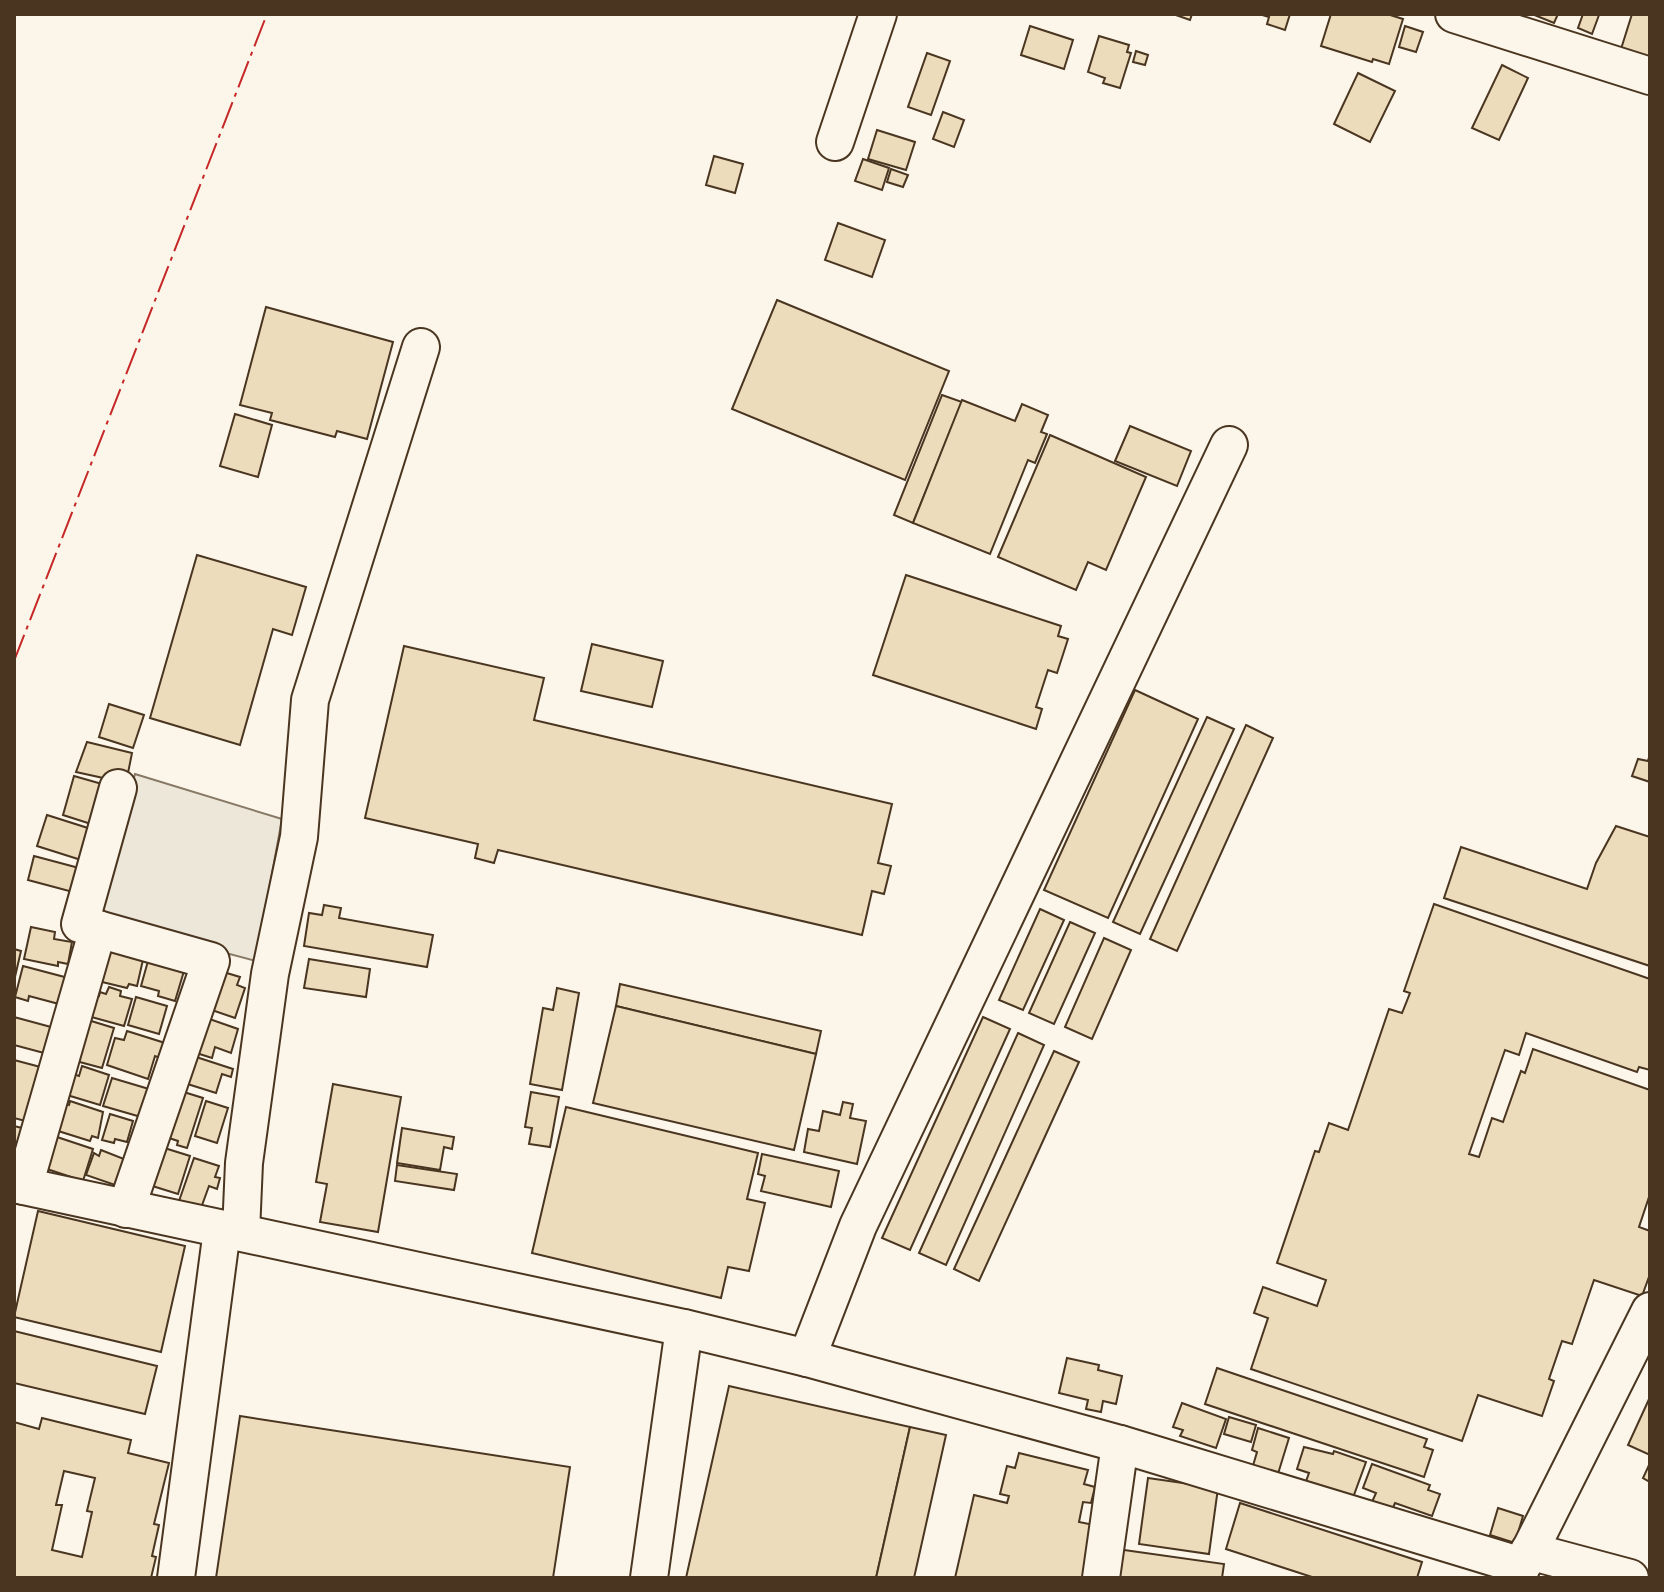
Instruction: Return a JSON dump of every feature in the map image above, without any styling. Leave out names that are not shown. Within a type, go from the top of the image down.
[{"type":"street","points":[[835,142],[878,14]]},
{"type":"street","points":[[1454,14],[1650,76]]},
{"type":"street","points":[[176,1578],[244,1163],[270,974],[299,837],[310,700],[421,347]]},
{"type":"street","points":[[807,1358],[858,1226],[1229,445]]},
{"type":"street","points":[[118,788],[80,924],[211,961],[270,974]]},
{"type":"street","points":[[98,929],[19,1185],[684,1328],[807,1358],[1120,1444],[1522,1565],[1630,1578]]},
{"type":"street","points":[[126,1209],[211,961]]},
{"type":"street","points":[[1522,1565],[1650,1311]]},
{"type":"street","points":[[649,1578],[684,1328]]},
{"type":"street","points":[[1101,1578],[1120,1444]]},
{"type":"shaded area","points":[[135,774],[282,819],[256,961],[94,918]]},
{"type":"building","points":[[1173,14],[1192,14],[1190,20]]},
{"type":"building","points":[[1259,14],[1290,14],[1285,30],[1267,24],[1269,17]]},
{"type":"building","points":[[1331,14],[1387,14],[1403,19],[1389,64],[1373,59],[1372,62],[1321,46]]},
{"type":"building","points":[[1532,14],[1558,14],[1554,23]]},
{"type":"building","points":[[1583,14],[1599,15],[1592,34],[1578,28]]},
{"type":"building","points":[[1632,14],[1650,14],[1650,58],[1621,49]]},
{"type":"building","points":[[1030,26],[1073,40],[1064,69],[1021,55]]},
{"type":"building","points":[[1405,26],[1423,32],[1416,52],[1399,47]]},
{"type":"building","points":[[1099,36],[1129,45],[1127,52],[1131,53],[1120,88],[1103,83],[1105,78],[1088,72]]},
{"type":"building","points":[[1136,51],[1148,55],[1145,65],[1133,62]]},
{"type":"building","points":[[927,53],[950,61],[931,115],[908,107]]},
{"type":"building","points":[[1502,65],[1528,78],[1499,140],[1472,128]]},
{"type":"building","points":[[1358,73],[1395,91],[1370,142],[1334,124]]},
{"type":"building","points":[[943,112],[964,120],[954,147],[933,139]]},
{"type":"building","points":[[877,130],[915,142],[906,170],[868,159]]},
{"type":"building","points":[[714,156],[743,164],[735,193],[706,185]]},
{"type":"building","points":[[863,159],[889,168],[882,190],[855,181]]},
{"type":"building","points":[[891,169],[908,175],[903,187],[887,182]]},
{"type":"building","points":[[838,223],[885,240],[872,277],[825,260]]},
{"type":"building","points":[[777,300],[949,371],[905,480],[732,409]]},
{"type":"building","points":[[266,307],[393,342],[367,439],[337,431],[335,437],[270,420],[272,413],[240,405]]},
{"type":"building","points":[[942,395],[962,402],[913,523],[894,515]]},
{"type":"building","points":[[962,400],[1015,421],[1022,404],[1048,415],[1041,432],[1047,434],[1035,463],[1028,460],[990,554],[913,523]]},
{"type":"building","points":[[235,414],[272,425],[258,477],[220,466]]},
{"type":"building","points":[[1130,426],[1191,451],[1177,486],[1115,461]]},
{"type":"building","points":[[1050,435],[1146,477],[1106,570],[1088,562],[1076,590],[998,557]]},
{"type":"building","points":[[197,555],[306,587],[292,635],[273,629],[240,745],[150,718]]},
{"type":"building","points":[[906,575],[1061,626],[1058,636],[1068,639],[1057,673],[1048,670],[1036,707],[1042,709],[1036,729],[873,675]]},
{"type":"building","points":[[592,644],[663,661],[652,707],[581,691]]},
{"type":"building","points":[[404,646],[544,678],[534,720],[892,804],[878,863],[891,866],[884,894],[872,891],[862,935],[498,850],[494,863],[475,858],[478,844],[365,818]]},
{"type":"building","points":[[1135,690],[1198,719],[1108,918],[1044,890]]},
{"type":"building","points":[[109,704],[144,715],[133,748],[99,737]]},
{"type":"building","points":[[1207,717],[1234,729],[1140,934],[1113,922]]},
{"type":"building","points":[[1246,725],[1273,738],[1177,951],[1150,939]]},
{"type":"building","points":[[87,742],[132,753],[126,783],[76,772]]},
{"type":"building","points":[[1650,754],[1650,782],[1632,776],[1638,759],[1648,761]]},
{"type":"building","points":[[74,776],[102,784],[91,824],[63,815]]},
{"type":"building","points":[[47,815],[91,829],[81,860],[37,846]]},
{"type":"building","points":[[1616,826],[1650,837],[1650,966],[1444,898],[1461,847],[1587,889],[1596,863]]},
{"type":"building","points":[[34,856],[79,868],[73,892],[28,880]]},
{"type":"building","points":[[1434,904],[1650,979],[1650,1070],[1639,1067],[1637,1072],[1526,1033],[1519,1055],[1505,1050],[1469,1154],[1479,1157],[1492,1118],[1503,1122],[1521,1071],[1525,1073],[1533,1049],[1650,1090],[1650,1194],[1639,1227],[1650,1231],[1650,1274],[1642,1296],[1594,1280],[1572,1344],[1562,1341],[1549,1379],[1554,1381],[1542,1416],[1478,1395],[1462,1441],[1251,1369],[1268,1318],[1254,1313],[1263,1287],[1317,1306],[1326,1280],[1277,1263],[1315,1151],[1319,1152],[1329,1123],[1348,1130],[1389,1009],[1402,1013],[1410,993],[1404,991]]},
{"type":"building","points":[[324,905],[341,908],[339,918],[433,935],[427,967],[304,946],[309,913],[322,915]]},
{"type":"building","points":[[1040,909],[1064,920],[1023,1010],[999,1000]]},
{"type":"building","points":[[1070,922],[1095,933],[1054,1024],[1029,1013]]},
{"type":"building","points":[[31,927],[55,932],[54,939],[72,942],[68,964],[58,962],[58,966],[24,959]]},
{"type":"building","points":[[1104,938],[1131,950],[1092,1039],[1065,1027]]},
{"type":"building","points":[[14,949],[21,951],[14,981]]},
{"type":"building","points":[[106,950],[145,951],[137,986],[129,984],[127,988],[98,981]]},
{"type":"building","points":[[309,959],[370,969],[366,997],[304,988]]},
{"type":"building","points":[[148,961],[184,971],[175,1001],[158,996],[159,991],[141,986]]},
{"type":"building","points":[[23,966],[72,979],[59,1004],[29,996],[28,1001],[15,997]]},
{"type":"building","points":[[220,971],[240,977],[237,985],[245,988],[235,1018],[200,1006]]},
{"type":"building","points":[[620,984],[821,1031],[816,1054],[616,1006]]},
{"type":"building","points":[[109,987],[121,991],[120,996],[132,999],[124,1026],[88,1016],[94,995],[99,996],[100,992],[106,994]]},
{"type":"building","points":[[557,988],[579,993],[562,1090],[530,1084],[543,1008],[553,1010]]},
{"type":"building","points":[[136,997],[167,1006],[159,1034],[128,1025]]},
{"type":"building","points":[[616,1006],[816,1054],[794,1150],[593,1103]]},
{"type":"building","points":[[198,1015],[238,1029],[231,1053],[215,1047],[212,1058],[187,1050]]},
{"type":"building","points":[[14,1017],[51,1027],[44,1053],[14,1045]]},
{"type":"building","points":[[983,1017],[1010,1029],[910,1250],[882,1238]]},
{"type":"building","points":[[88,1020],[114,1028],[102,1068],[76,1061]]},
{"type":"building","points":[[127,1031],[165,1043],[160,1058],[155,1056],[148,1079],[107,1065],[115,1038],[124,1040]]},
{"type":"building","points":[[1018,1033],[1044,1045],[946,1265],[919,1253]]},
{"type":"building","points":[[1054,1051],[1079,1062],[979,1281],[954,1269]]},
{"type":"building","points":[[187,1054],[233,1069],[231,1077],[222,1074],[216,1093],[178,1081]]},
{"type":"building","points":[[14,1060],[48,1069],[33,1123],[14,1118]]},
{"type":"building","points":[[82,1066],[109,1075],[100,1105],[67,1095],[73,1074],[79,1076]]},
{"type":"building","points":[[112,1078],[149,1089],[141,1117],[103,1106]]},
{"type":"building","points":[[333,1084],[401,1097],[378,1232],[320,1222],[327,1184],[316,1182]]},
{"type":"building","points":[[174,1089],[203,1098],[187,1148],[163,1136]]},
{"type":"building","points":[[531,1092],[559,1097],[550,1147],[529,1144],[532,1128],[525,1127]]},
{"type":"building","points":[[70,1101],[103,1112],[98,1138],[92,1136],[90,1141],[55,1130],[64,1103],[69,1105]]},
{"type":"building","points":[[206,1101],[228,1108],[217,1143],[195,1136]]},
{"type":"building","points":[[843,1102],[853,1104],[850,1118],[866,1121],[857,1164],[804,1152],[808,1129],[819,1131],[823,1111],[840,1115]]},
{"type":"building","points":[[566,1107],[758,1153],[747,1199],[765,1203],[749,1271],[728,1267],[721,1298],[532,1253]]},
{"type":"building","points":[[110,1114],[133,1121],[127,1142],[102,1140]]},
{"type":"building","points":[[14,1126],[26,1129],[14,1165]]},
{"type":"building","points":[[402,1128],[454,1137],[452,1149],[444,1147],[440,1170],[397,1163]]},
{"type":"building","points":[[51,1135],[93,1149],[83,1181],[41,1167]]},
{"type":"building","points":[[158,1146],[190,1156],[178,1194],[146,1184]]},
{"type":"building","points":[[101,1150],[124,1159],[115,1185],[86,1175],[94,1153],[99,1156]]},
{"type":"building","points":[[762,1154],[839,1171],[831,1207],[761,1191],[765,1176],[758,1174]]},
{"type":"building","points":[[194,1158],[219,1166],[215,1177],[220,1178],[217,1189],[209,1186],[201,1208],[179,1201]]},
{"type":"building","points":[[397,1165],[457,1174],[454,1190],[395,1181]]},
{"type":"building","points":[[38,1211],[185,1246],[161,1352],[14,1317]]},
{"type":"building","points":[[14,1331],[157,1366],[145,1414],[14,1383]]},
{"type":"building","points":[[1067,1358],[1099,1365],[1098,1370],[1122,1376],[1116,1404],[1103,1401],[1101,1412],[1086,1409],[1088,1400],[1059,1393]]},
{"type":"building","points":[[1217,1368],[1427,1439],[1424,1447],[1433,1450],[1424,1477],[1205,1404]]},
{"type":"building","points":[[729,1386],[910,1427],[876,1578],[686,1578]]},
{"type":"building","points":[[1650,1397],[1650,1455],[1628,1445]]},
{"type":"building","points":[[1182,1403],[1226,1419],[1216,1448],[1180,1436],[1183,1430],[1173,1427]]},
{"type":"building","points":[[240,1416],[570,1467],[553,1578],[216,1578]]},
{"type":"building","points":[[1229,1417],[1256,1425],[1251,1442],[1224,1434]]},
{"type":"building","points":[[42,1418],[131,1440],[128,1453],[169,1463],[154,1524],[159,1525],[151,1578],[14,1578],[14,1422],[39,1429]],"holes":[[[64,1471],[95,1478],[87,1511],[92,1512],[82,1557],[52,1550],[62,1505],[56,1505]]]},
{"type":"building","points":[[910,1427],[946,1435],[914,1578],[876,1578]]},
{"type":"building","points":[[1258,1428],[1289,1438],[1277,1477],[1252,1469],[1257,1452],[1252,1450]]},
{"type":"building","points":[[1304,1447],[1333,1454],[1334,1451],[1366,1462],[1351,1503],[1304,1487],[1309,1473],[1297,1469]]},
{"type":"building","points":[[1019,1453],[1088,1470],[1084,1484],[1095,1487],[1091,1503],[1083,1502],[1079,1522],[1099,1526],[1092,1578],[955,1578],[974,1495],[1007,1503],[1009,1496],[1000,1494],[1007,1466],[1015,1468]]},
{"type":"building","points":[[1650,1463],[1650,1482],[1643,1478]]},
{"type":"building","points":[[1372,1464],[1430,1485],[1428,1490],[1440,1494],[1432,1516],[1395,1503],[1392,1510],[1372,1502],[1376,1493],[1363,1488]]},
{"type":"building","points":[[1148,1478],[1218,1488],[1209,1554],[1139,1544]]},
{"type":"building","points":[[1240,1503],[1422,1562],[1417,1578],[1315,1578],[1226,1549]]},
{"type":"building","points":[[1498,1508],[1523,1516],[1515,1543],[1490,1535]]},
{"type":"building","points":[[1117,1549],[1224,1564],[1222,1578],[1113,1578]]},
{"type":"power","points":[[14,661],[267,14]]}]
